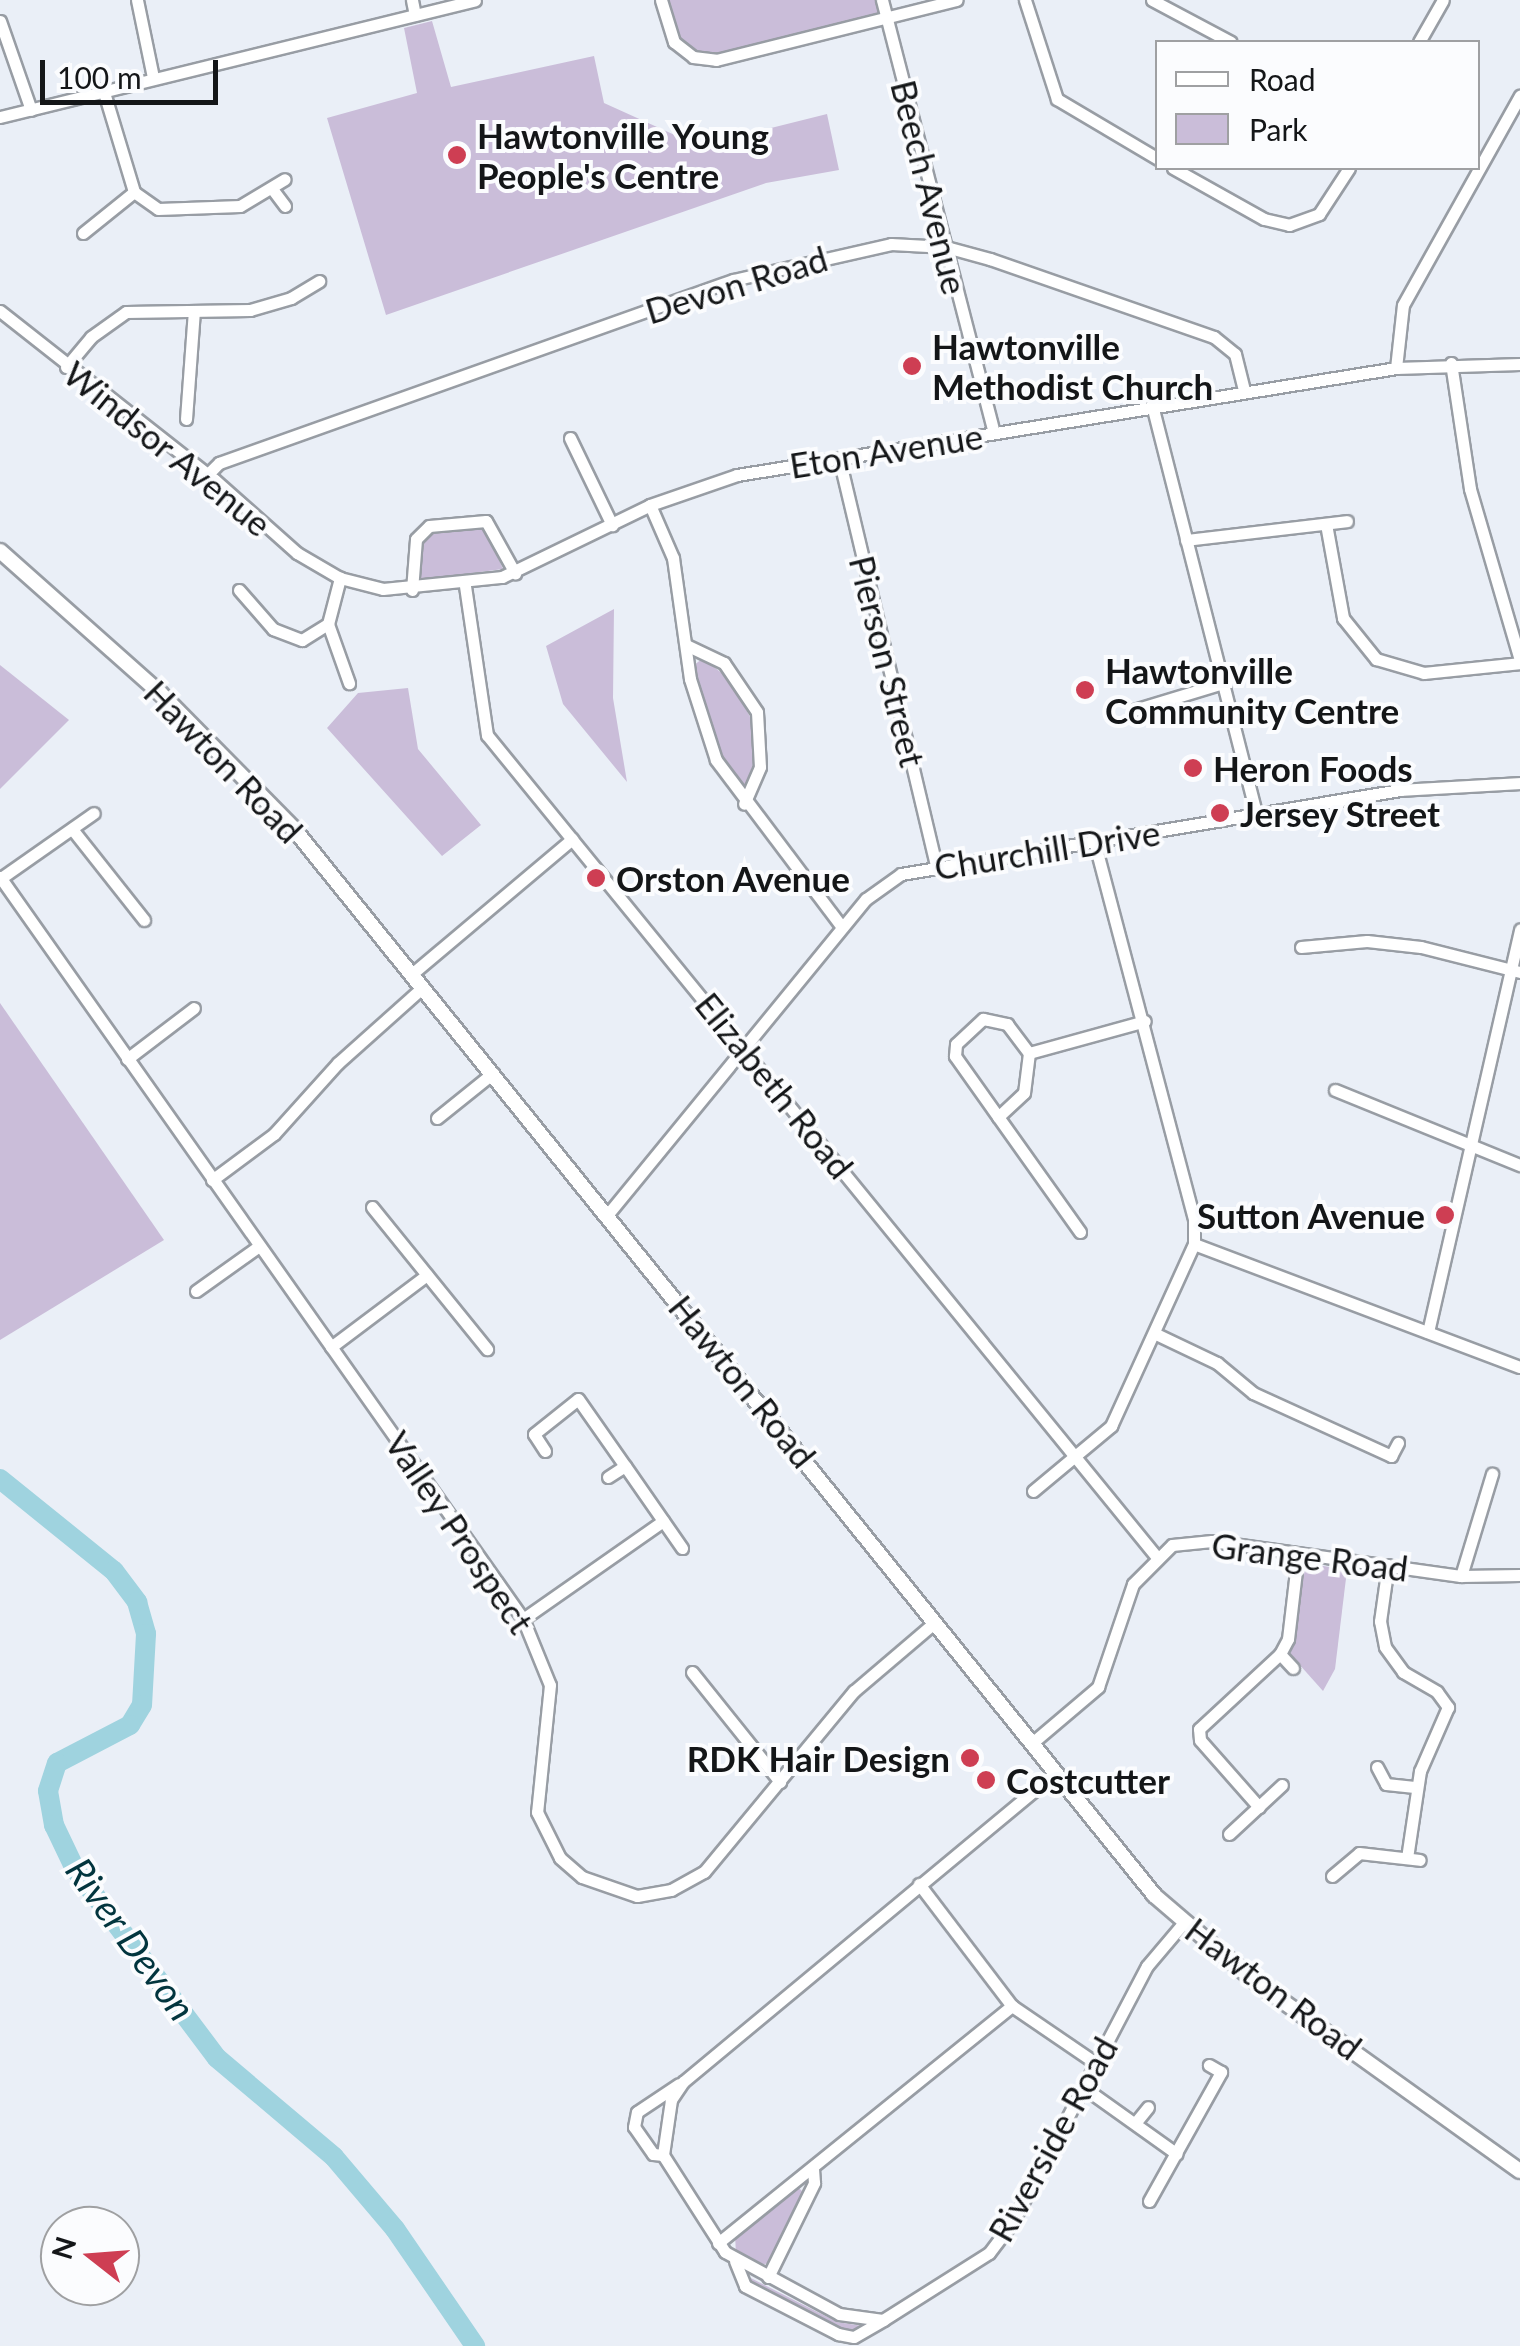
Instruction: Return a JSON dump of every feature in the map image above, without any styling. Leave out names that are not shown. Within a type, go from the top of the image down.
[{"type":"street","points":[[137,0],[153,78]]},
{"type":"street","points":[[412,0],[415,15]]},
{"type":"street","points":[[0,117],[475,0]]},
{"type":"street","points":[[661,0],[674,42],[705,60],[957,0]]},
{"type":"street","name":"Beech Avenue","points":[[882,0],[994,432]]},
{"type":"street","points":[[1026,0],[1057,99],[1155,157]]},
{"type":"street","points":[[1152,0],[1227,40]]},
{"type":"street","points":[[1420,40],[1443,0]]},
{"type":"street","points":[[0,22],[31,110]]},
{"type":"street","points":[[103,89],[134,192],[174,212],[240,206],[273,190],[285,178]]},
{"type":"street","points":[[1480,167],[1520,96]]},
{"type":"street","points":[[1177,170],[1264,219],[1289,225],[1319,214],[1349,170]]},
{"type":"street","points":[[1396,368],[1402,305],[1478,170]]},
{"type":"street","points":[[273,190],[285,206]]},
{"type":"street","points":[[83,233],[134,192]]},
{"type":"street","name":"Devon Road","points":[[208,474],[232,458],[733,280],[890,244],[946,247],[1214,337],[1235,354],[1244,390]]},
{"type":"street","points":[[66,367],[108,322],[126,312],[268,306],[319,281]]},
{"type":"street","name":"Windsor Avenue","points":[[0,311],[66,367],[208,474],[297,553],[340,578]]},
{"type":"street","points":[[186,419],[194,311]]},
{"type":"street","points":[[1326,524],[1343,618],[1376,659],[1424,673],[1520,661],[1470,489],[1451,363]]},
{"type":"street","name":"Eton Avenue","points":[[340,578],[412,590],[465,586],[516,573],[650,505],[736,475],[1396,368],[1451,363],[1520,364]]},
{"type":"street","points":[[1152,405],[1256,814]]},
{"type":"street","points":[[570,438],[612,526]]},
{"type":"street","name":"Pierson Street","points":[[838,458],[936,864]]},
{"type":"street","points":[[650,505],[672,558],[705,736],[744,804],[842,927]]},
{"type":"street","points":[[412,590],[416,540],[429,526],[486,520],[516,573]]},
{"type":"street","points":[[1186,540],[1346,521]]},
{"type":"street","name":"Hawton Road","points":[[0,552],[238,770],[493,1072],[1154,1895],[1253,1980],[1520,2171]]},
{"type":"street","points":[[340,578],[328,624],[349,683]]},
{"type":"street","name":"Elizabeth Road","points":[[465,586],[482,722],[572,839],[1155,1554]]},
{"type":"street","points":[[239,590],[287,639],[302,640],[328,624]]},
{"type":"street","points":[[686,645],[724,664],[757,712],[760,766],[744,804]]},
{"type":"street","points":[[1134,710],[1224,683]]},
{"type":"street","name":"Churchill Drive","points":[[608,1214],[842,927],[889,881],[936,864],[1095,844],[1400,790],[1520,783]]},
{"type":"street","points":[[0,878],[94,813]]},
{"type":"street","points":[[72,829],[144,920]]},
{"type":"street","points":[[412,973],[572,839]]},
{"type":"street","points":[[1034,1491],[1111,1426],[1194,1244],[1194,1219],[1145,1021],[1095,844]]},
{"type":"street","name":"Valley Prospect","points":[[0,878],[523,1618],[550,1685],[537,1812],[560,1858],[582,1877],[637,1896],[671,1890],[704,1872],[854,1691],[935,1622]]},
{"type":"street","points":[[1428,1332],[1516,970],[1520,929]]},
{"type":"street","points":[[1301,947],[1367,942],[1421,946],[1516,970]]},
{"type":"street","points":[[212,1180],[274,1134],[338,1063],[423,987]]},
{"type":"street","points":[[127,1059],[194,1008]]},
{"type":"street","points":[[998,1117],[1024,1093],[1028,1053],[996,1018],[983,1019],[956,1044],[955,1056],[998,1117],[1080,1232]]},
{"type":"street","points":[[1028,1053],[1145,1021]]},
{"type":"street","points":[[437,1118],[493,1072]]},
{"type":"street","points":[[1335,1090],[1520,1164]]},
{"type":"street","points":[[372,1207],[488,1349]]},
{"type":"street","points":[[1194,1244],[1520,1368]]},
{"type":"street","points":[[196,1290],[259,1246]]},
{"type":"street","points":[[331,1347],[427,1275]]},
{"type":"street","points":[[1156,1334],[1217,1363],[1253,1393],[1388,1462],[1398,1444]]},
{"type":"street","points":[[544,1451],[534,1434],[578,1399],[682,1548]]},
{"type":"street","points":[[608,1477],[624,1466]]},
{"type":"street","points":[[1460,1576],[1492,1474]]},
{"type":"street","points":[[523,1618],[662,1521]]},
{"type":"street","name":"Grange Road","points":[[1155,1554],[1172,1545],[1212,1540],[1460,1576],[1520,1575]]},
{"type":"street","points":[[1032,1743],[1098,1688],[1133,1584],[1155,1554]]},
{"type":"street","points":[[1259,1806],[1200,1740],[1198,1729],[1280,1654],[1288,1639],[1298,1554]]},
{"type":"street","points":[[1342,1877],[1359,1853],[1413,1859],[1418,1787],[1454,1706],[1403,1672],[1385,1648],[1380,1621],[1388,1565]]},
{"type":"street","points":[[1280,1654],[1293,1668]]},
{"type":"street","points":[[692,1672],[780,1782]]},
{"type":"street","points":[[1377,1767],[1386,1784]]},
{"type":"street","name":"Riverside Road","points":[[882,2320],[848,2317],[735,2261],[718,2243],[664,2155],[653,2154],[634,2126],[636,2112],[682,2082],[1054,1774]]},
{"type":"street","points":[[1371,1784],[1418,1787]]},
{"type":"street","points":[[1229,1834],[1282,1786]]},
{"type":"street","points":[[919,1884],[1012,2006],[1094,2062]]},
{"type":"street","name":"Riverside Road","points":[[735,2261],[745,2286],[838,2334],[854,2337],[997,2247],[1147,1966],[1184,1921]]},
{"type":"street","points":[[718,2243],[1012,2006]]},
{"type":"street","points":[[1149,2200],[1158,2190],[1220,2072],[1209,2065]]},
{"type":"street","points":[[664,2155],[671,2100],[682,2082]]},
{"type":"street","points":[[1083,2086],[1177,2154]]},
{"type":"street","points":[[1136,2122],[1148,2107]]},
{"type":"street","points":[[768,2277],[814,2183],[813,2168]]},
{"type":"street","points":[[1144,2183],[1158,2190]]},
{"type":"green space","points":[[666,0],[875,0],[879,14],[706,56],[687,49],[674,34]]},
{"type":"green space","points":[[432,21],[451,87],[594,56],[604,103],[699,146],[827,114],[839,170],[766,183],[386,315],[327,118],[417,93],[404,28]]},
{"type":"green space","points":[[484,525],[503,569],[420,580],[419,544],[427,532]]},
{"type":"green space","points":[[614,609],[613,698],[627,782],[563,704],[546,646]]},
{"type":"green space","points":[[703,658],[729,679],[753,722],[755,759],[745,786],[735,784],[711,736],[693,666]]},
{"type":"green space","points":[[0,665],[69,720],[0,789]]},
{"type":"green space","points":[[408,688],[418,749],[481,825],[442,856],[327,728],[358,693]]},
{"type":"green space","points":[[0,1003],[164,1240],[0,1340]]},
{"type":"green space","points":[[1306,1563],[1347,1570],[1335,1669],[1323,1691],[1290,1654]]},
{"type":"green space","points":[[797,2186],[803,2192],[768,2263],[759,2266],[736,2253],[735,2236]]},
{"type":"green space","points":[[741,2273],[837,2322],[869,2327],[849,2334],[755,2289]]},
{"type":"waterway","name":"River Devon","points":[[0,1479],[114,1571],[137,1602],[146,1634],[142,1705],[130,1725],[57,1763],[48,1791],[54,1825],[75,1869],[217,2058],[334,2157],[395,2229],[475,2346]]},
{"type":"place","name":"Hawtonville Young People's Centre","points":[[457,155]]},
{"type":"place","name":"Hawtonville Methodist Church","points":[[912,366]]},
{"type":"place","name":"Hawtonville Community Centre","points":[[1085,690]]},
{"type":"place","name":"Heron Foods","points":[[1193,768]]},
{"type":"place","name":"Jersey Street","points":[[1220,813]]},
{"type":"place","name":"Orston Avenue","points":[[596,878]]},
{"type":"place","name":"Sutton Avenue","points":[[1445,1215]]},
{"type":"place","name":"RDK Hair Design","points":[[970,1758]]},
{"type":"place","name":"Costcutter","points":[[986,1780]]}]
